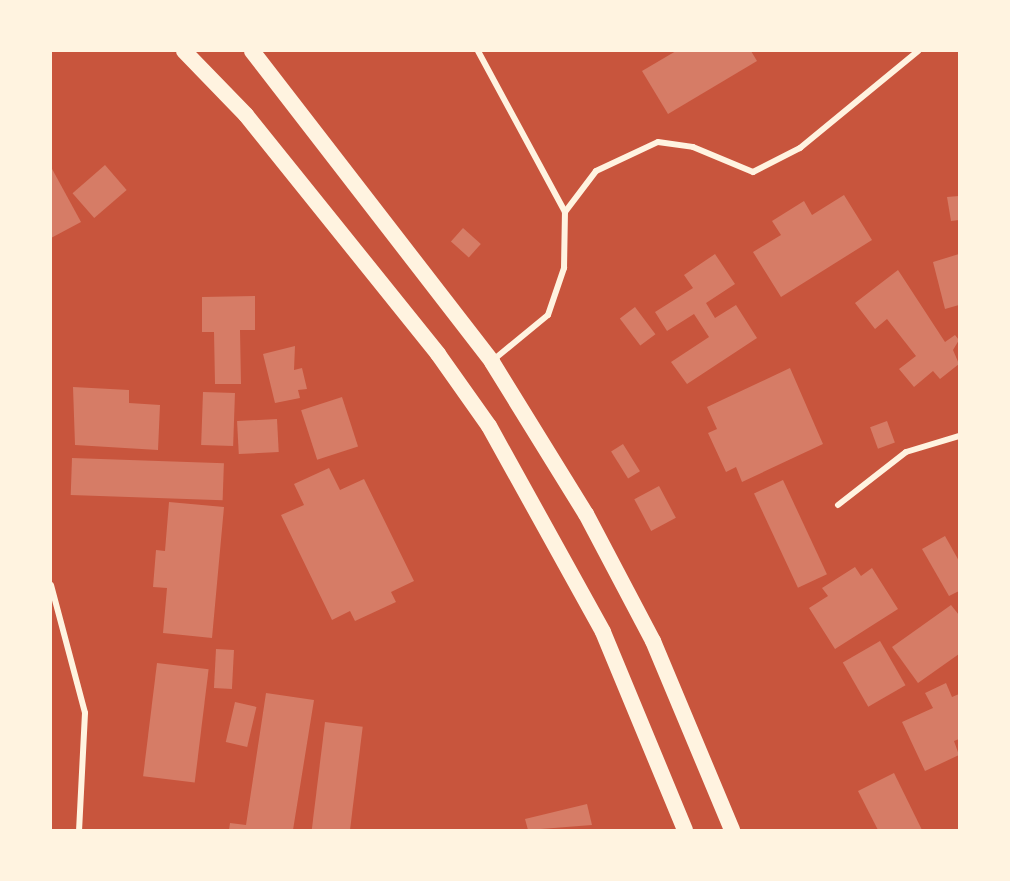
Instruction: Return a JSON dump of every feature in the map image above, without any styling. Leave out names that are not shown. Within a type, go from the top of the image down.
[{"type":"highway","points":[[184,51],[246,115],[438,354],[489,426],[603,632],[685,830]]},
{"type":"highway","points":[[252,51],[492,362],[586,514],[653,641],[732,830]]},
{"type":"street","points":[[478,51],[565,212],[564,268],[548,315],[492,362]]},
{"type":"street","points":[[565,212],[596,171],[658,142],[693,147],[753,172],[800,148],[918,51]]},
{"type":"street","points":[[838,505],[906,452],[959,436]]},
{"type":"street","points":[[51,585],[85,712],[79,830]]},
{"type":"building","points":[[676,51],[751,51],[757,61],[668,114],[642,71]]},
{"type":"building","points":[[105,165],[127,190],[94,218],[73,193]]},
{"type":"building","points":[[51,167],[81,222],[51,238]]},
{"type":"building","points":[[844,195],[872,240],[781,297],[753,252],[781,235],[772,221],[804,201],[812,215]]},
{"type":"building","points":[[959,196],[959,220],[951,221],[947,197]]},
{"type":"building","points":[[463,228],[481,244],[469,257],[451,241]]},
{"type":"building","points":[[715,254],[735,284],[706,303],[715,318],[736,305],[757,338],[687,384],[671,362],[709,337],[694,314],[667,331],[655,312],[693,288],[684,275]]},
{"type":"building","points":[[959,254],[959,305],[945,309],[933,262]]},
{"type":"building","points":[[898,270],[945,342],[955,335],[959,340],[953,350],[959,364],[940,379],[933,371],[914,387],[899,369],[916,356],[887,319],[875,329],[855,303]]},
{"type":"building","points":[[255,296],[255,330],[240,330],[241,384],[215,384],[214,332],[202,332],[202,297]]},
{"type":"building","points":[[635,307],[655,334],[640,346],[620,318]]},
{"type":"building","points":[[295,346],[294,370],[302,368],[307,389],[298,390],[300,398],[275,403],[263,354]]},
{"type":"building","points":[[790,368],[823,444],[742,482],[736,467],[726,472],[708,433],[717,429],[707,407]]},
{"type":"building","points":[[73,387],[129,390],[129,403],[160,405],[158,450],[75,445]]},
{"type":"building","points":[[203,392],[235,393],[233,446],[201,445]]},
{"type":"building","points":[[342,397],[358,446],[317,460],[301,410]]},
{"type":"building","points":[[277,419],[279,452],[239,454],[237,421]]},
{"type":"building","points":[[887,421],[895,443],[878,449],[870,427]]},
{"type":"building","points":[[623,444],[640,471],[628,479],[611,451]]},
{"type":"building","points":[[72,458],[224,463],[223,500],[71,495]]},
{"type":"building","points":[[329,468],[340,490],[364,479],[414,581],[391,592],[396,602],[355,621],[350,611],[332,620],[281,515],[304,505],[294,484]]},
{"type":"building","points":[[783,480],[827,574],[798,588],[754,494]]},
{"type":"building","points":[[659,486],[676,518],[651,531],[634,499]]},
{"type":"building","points":[[169,502],[224,507],[212,638],[163,633],[167,588],[153,587],[156,550],[165,551]]},
{"type":"building","points":[[945,536],[959,561],[959,591],[949,596],[922,549]]},
{"type":"building","points":[[855,567],[861,576],[872,568],[898,609],[835,649],[809,608],[828,596],[822,588]]},
{"type":"building","points":[[951,605],[959,615],[959,654],[918,683],[892,647]]},
{"type":"building","points":[[880,641],[906,685],[868,707],[843,662]]},
{"type":"building","points":[[216,649],[234,650],[232,689],[214,688]]},
{"type":"building","points":[[157,663],[209,669],[195,782],[143,776]]},
{"type":"building","points":[[946,683],[952,697],[959,694],[959,739],[954,741],[959,755],[925,771],[902,722],[933,708],[925,693]]},
{"type":"building","points":[[266,693],[314,700],[293,830],[229,830],[230,823],[246,825]]},
{"type":"building","points":[[235,702],[256,707],[247,747],[226,742]]},
{"type":"building","points":[[325,722],[363,727],[350,830],[312,830]]},
{"type":"building","points":[[894,773],[922,830],[878,830],[858,791]]},
{"type":"building","points":[[587,804],[592,825],[528,830],[525,819]]}]
